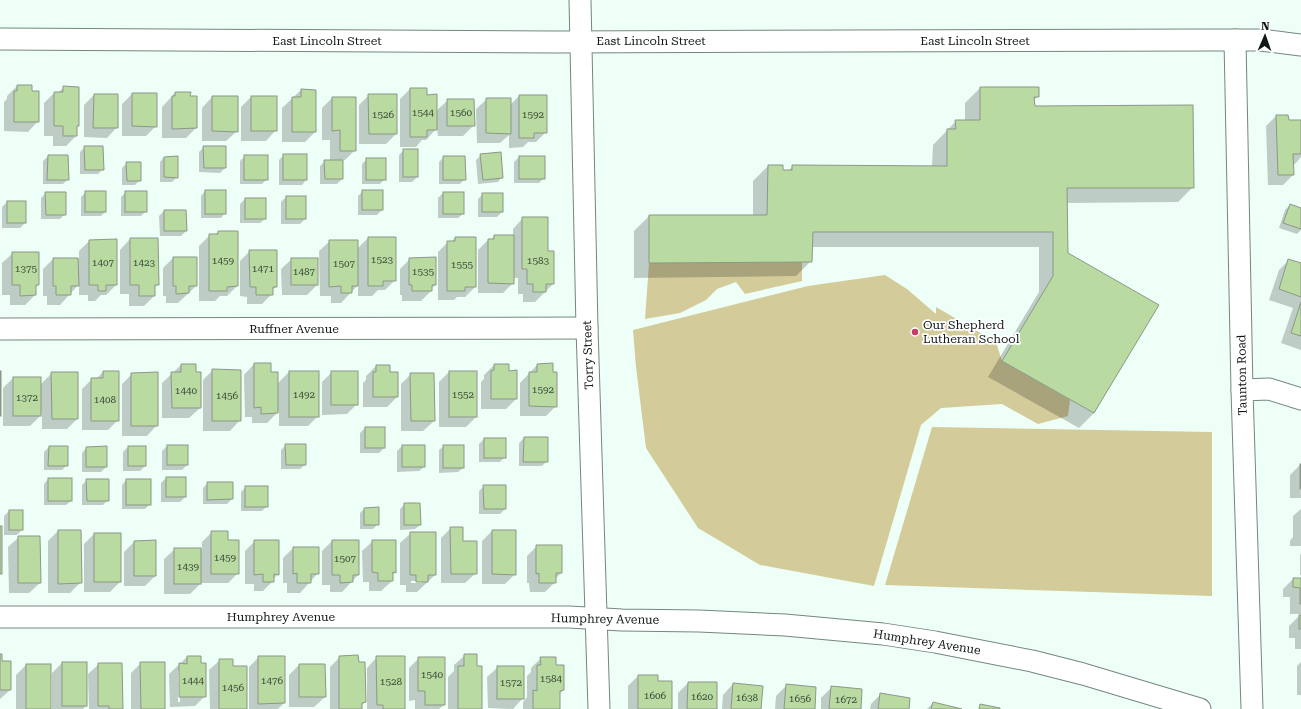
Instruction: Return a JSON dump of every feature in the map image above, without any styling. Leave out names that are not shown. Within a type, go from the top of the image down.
[{"type":"street","name":"Torry Street","points":[[580,0],[587,328],[599,709]]},
{"type":"street","name":"East Lincoln Street","points":[[0,39],[581,41],[1261,40],[1301,45]]},
{"type":"street","name":"Taunton Road","points":[[1235,40],[1242,390],[1252,709]]},
{"type":"street","name":"Ruffner Avenue","points":[[0,329],[587,328]]},
{"type":"street","points":[[1242,390],[1269,389],[1301,399]]},
{"type":"street","name":"Humphrey Avenue","points":[[0,617],[569,617],[785,625],[883,634],[987,652],[1054,666],[1127,686],[1200,709]]},
{"type":"shaded area","points":[[802,262],[802,281],[745,294],[736,282],[717,289],[706,300],[680,313],[645,319],[649,263]]},
{"type":"shaded area","points":[[885,275],[907,289],[936,314],[936,307],[996,342],[1002,361],[1070,400],[1068,416],[1038,424],[1002,404],[941,408],[921,425],[874,586],[760,565],[698,528],[646,448],[633,330],[808,286]]},
{"type":"shaded area","points":[[932,427],[1212,432],[1212,596],[885,585]]},
{"type":"building","points":[[17,85],[32,85],[32,91],[39,91],[39,122],[14,122],[14,91],[17,91]]},
{"type":"building","points":[[63,86],[79,87],[79,126],[77,126],[77,136],[63,136],[63,126],[54,126],[54,92],[63,92]]},
{"type":"building","points":[[980,87],[1039,87],[1039,97],[1034,97],[1035,106],[1193,105],[1194,188],[1067,188],[1068,253],[1159,305],[1094,413],[1002,361],[1053,276],[1053,232],[813,232],[812,262],[649,263],[649,215],[767,215],[768,165],[783,165],[783,170],[792,170],[792,165],[947,166],[947,129],[956,129],[955,120],[980,120]]},
{"type":"building","points":[[410,88],[427,88],[427,95],[437,94],[437,130],[427,130],[427,137],[410,137]]},
{"type":"building","points":[[301,89],[316,90],[316,132],[292,132],[292,97],[301,97]]},
{"type":"building","points":[[175,92],[191,92],[190,96],[197,96],[197,128],[172,129],[172,96],[175,96]]},
{"type":"building","points":[[132,93],[157,93],[157,127],[132,126]]},
{"type":"building","points":[[94,94],[118,94],[118,128],[93,128]]},
{"type":"building","points":[[368,94],[397,94],[397,134],[369,134]]},
{"type":"building","points":[[519,95],[547,95],[547,133],[534,133],[534,138],[519,138]]},
{"type":"building","points":[[212,96],[238,96],[238,132],[212,131]]},
{"type":"building","points":[[251,96],[277,96],[277,131],[251,131]]},
{"type":"building","points":[[332,97],[356,97],[356,151],[340,151],[340,130],[332,131]]},
{"type":"building","points":[[486,98],[511,98],[511,134],[486,133]]},
{"type":"building","points":[[447,99],[474,99],[475,126],[447,126]]},
{"type":"building","points":[[1276,115],[1288,115],[1289,120],[1301,120],[1301,154],[1293,154],[1294,175],[1278,175]]},
{"type":"building","points":[[84,146],[103,146],[104,170],[85,170]]},
{"type":"building","points":[[203,146],[226,146],[226,168],[204,168]]},
{"type":"building","points":[[403,149],[418,149],[418,177],[403,177]]},
{"type":"building","points":[[501,152],[503,178],[483,180],[480,154]]},
{"type":"building","points":[[283,154],[307,154],[307,180],[283,180]]},
{"type":"building","points":[[48,155],[68,155],[69,180],[47,180]]},
{"type":"building","points":[[244,155],[268,155],[268,180],[244,180]]},
{"type":"building","points":[[178,156],[178,178],[164,177],[164,157]]},
{"type":"building","points":[[443,156],[465,156],[466,180],[443,180]]},
{"type":"building","points":[[519,156],[545,156],[545,179],[519,179]]},
{"type":"building","points":[[366,158],[386,158],[386,180],[366,180]]},
{"type":"building","points":[[324,160],[343,160],[343,179],[325,179]]},
{"type":"building","points":[[126,162],[141,162],[141,181],[127,181]]},
{"type":"building","points":[[205,190],[226,190],[226,214],[205,214]]},
{"type":"building","points":[[362,190],[383,190],[383,210],[362,210]]},
{"type":"building","points":[[85,191],[106,191],[106,212],[85,212]]},
{"type":"building","points":[[125,191],[147,191],[147,212],[125,212]]},
{"type":"building","points":[[45,192],[66,192],[66,215],[46,215]]},
{"type":"building","points":[[443,192],[464,192],[464,214],[443,214]]},
{"type":"building","points":[[482,193],[503,193],[503,212],[482,212]]},
{"type":"building","points":[[286,196],[306,196],[306,219],[286,219]]},
{"type":"building","points":[[245,198],[266,198],[266,219],[245,219]]},
{"type":"building","points":[[7,201],[26,201],[26,223],[7,223]]},
{"type":"building","points":[[1290,204],[1301,208],[1301,229],[1283,223]]},
{"type":"building","points":[[164,210],[186,210],[187,231],[164,231]]},
{"type":"building","points":[[522,217],[548,217],[548,251],[554,251],[554,284],[546,284],[546,292],[533,292],[533,284],[527,284],[527,269],[522,269]]},
{"type":"building","points":[[218,231],[238,231],[238,286],[227,287],[227,291],[209,291],[209,234],[218,234]]},
{"type":"building","points":[[494,235],[514,235],[514,284],[488,283],[488,239],[494,239]]},
{"type":"building","points":[[368,237],[396,237],[396,281],[383,281],[383,286],[368,286]]},
{"type":"building","points":[[455,237],[476,237],[476,287],[465,287],[465,291],[447,291],[447,241],[455,241]]},
{"type":"building","points":[[130,238],[158,238],[159,285],[155,285],[155,296],[139,296],[139,285],[130,285]]},
{"type":"building","points":[[117,239],[117,285],[106,285],[106,291],[98,291],[98,285],[89,285],[89,240]]},
{"type":"building","points":[[329,240],[358,240],[358,286],[352,286],[352,293],[341,293],[341,286],[329,287]]},
{"type":"building","points":[[249,250],[277,250],[277,287],[273,287],[273,295],[256,295],[256,287],[250,287]]},
{"type":"building","points":[[12,252],[39,252],[39,285],[36,285],[36,295],[20,296],[20,285],[12,285]]},
{"type":"building","points":[[173,257],[197,257],[197,286],[189,286],[189,293],[176,294],[176,286],[173,286]]},
{"type":"building","points":[[436,257],[436,285],[432,285],[432,291],[412,291],[412,285],[409,285],[409,258]]},
{"type":"building","points":[[53,258],[78,258],[79,286],[71,286],[71,295],[56,295],[56,286],[53,286]]},
{"type":"building","points":[[291,258],[318,258],[318,285],[291,285]]},
{"type":"building","points":[[1288,259],[1301,263],[1301,297],[1279,289]]},
{"type":"building","points":[[1301,302],[1301,336],[1291,333]]},
{"type":"building","points":[[254,363],[271,363],[271,372],[278,372],[278,413],[261,414],[261,407],[254,408]]},
{"type":"building","points":[[553,363],[553,372],[557,372],[557,407],[529,406],[529,372],[537,372],[537,364]]},
{"type":"building","points":[[181,364],[196,364],[196,372],[201,372],[201,408],[172,408],[171,372],[181,372]]},
{"type":"building","points":[[494,364],[509,364],[509,371],[517,370],[517,399],[491,399],[491,371],[494,370]]},
{"type":"building","points":[[376,365],[390,365],[390,372],[398,372],[398,397],[373,397],[373,372],[376,372]]},
{"type":"building","points":[[212,369],[241,370],[241,421],[212,421]]},
{"type":"building","points":[[1,371],[1,416],[0,416]]},
{"type":"building","points":[[103,371],[119,371],[119,421],[91,421],[91,378],[103,378]]},
{"type":"building","points":[[289,371],[319,371],[319,417],[289,417]]},
{"type":"building","points":[[331,371],[358,371],[358,405],[331,405]]},
{"type":"building","points":[[449,371],[477,371],[477,417],[449,417]]},
{"type":"building","points":[[51,372],[78,372],[78,419],[52,419]]},
{"type":"building","points":[[158,372],[158,426],[131,426],[131,373]]},
{"type":"building","points":[[410,373],[434,373],[435,421],[411,421]]},
{"type":"building","points":[[13,377],[41,377],[41,416],[13,416]]},
{"type":"building","points":[[365,427],[385,427],[385,448],[365,448]]},
{"type":"building","points":[[524,437],[548,437],[548,462],[523,462]]},
{"type":"building","points":[[484,438],[506,438],[506,458],[484,458]]},
{"type":"building","points":[[285,444],[306,444],[306,465],[286,465]]},
{"type":"building","points":[[167,445],[188,445],[188,465],[167,465]]},
{"type":"building","points":[[402,445],[425,445],[425,467],[402,467]]},
{"type":"building","points":[[443,445],[464,445],[464,468],[443,468]]},
{"type":"building","points":[[49,446],[68,446],[68,466],[48,466]]},
{"type":"building","points":[[107,446],[107,467],[86,467],[86,447]]},
{"type":"building","points":[[128,446],[146,446],[146,466],[128,466]]},
{"type":"building","points":[[1301,464],[1301,489],[1300,489]]},
{"type":"building","points":[[166,477],[186,477],[186,497],[166,497]]},
{"type":"building","points":[[48,478],[72,478],[72,501],[48,501]]},
{"type":"building","points":[[86,479],[109,479],[109,501],[87,501]]},
{"type":"building","points":[[126,479],[151,479],[151,505],[126,505]]},
{"type":"building","points":[[207,482],[233,482],[233,499],[207,500]]},
{"type":"building","points":[[483,485],[506,485],[506,509],[484,509]]},
{"type":"building","points":[[245,486],[268,486],[268,507],[245,507]]},
{"type":"building","points":[[404,503],[420,503],[421,525],[404,525]]},
{"type":"building","points":[[379,507],[379,525],[364,525],[364,508]]},
{"type":"building","points":[[9,510],[23,510],[23,530],[9,530]]},
{"type":"building","points":[[0,526],[2,526],[2,574],[0,574]]},
{"type":"building","points":[[450,527],[463,527],[463,541],[477,541],[477,574],[451,574]]},
{"type":"building","points":[[58,530],[81,530],[82,583],[58,584]]},
{"type":"building","points":[[492,530],[516,530],[516,575],[492,574]]},
{"type":"building","points":[[211,531],[228,531],[228,540],[239,540],[239,574],[211,574]]},
{"type":"building","points":[[410,532],[436,532],[436,575],[428,575],[428,582],[416,582],[416,575],[410,575]]},
{"type":"building","points":[[94,533],[121,533],[121,582],[94,582]]},
{"type":"building","points":[[18,536],[40,536],[41,583],[18,583]]},
{"type":"building","points":[[156,540],[156,576],[134,576],[134,541]]},
{"type":"building","points":[[254,540],[279,540],[279,575],[274,574],[274,582],[263,582],[263,574],[254,575]]},
{"type":"building","points":[[332,540],[359,540],[359,575],[353,575],[353,582],[340,583],[340,575],[332,575]]},
{"type":"building","points":[[372,540],[396,540],[396,573],[393,572],[393,581],[378,581],[378,573],[372,572]]},
{"type":"building","points":[[536,545],[562,545],[562,573],[556,573],[556,583],[539,583],[539,573],[536,574]]},
{"type":"building","points":[[293,547],[319,547],[319,574],[311,574],[311,583],[297,583],[297,573],[293,574]]},
{"type":"building","points":[[174,548],[201,548],[201,584],[174,584]]},
{"type":"building","points":[[1293,578],[1301,578],[1301,604],[1300,588],[1293,587]]},
{"type":"building","points":[[1299,615],[1301,615],[1301,629],[1299,629]]},
{"type":"building","points":[[0,654],[2,654],[2,661],[11,661],[11,690],[0,690]]},
{"type":"building","points":[[464,654],[477,654],[477,666],[482,666],[482,709],[458,709],[458,666],[464,666]]},
{"type":"building","points":[[358,655],[359,662],[365,662],[366,702],[362,703],[362,709],[339,709],[339,656]]},
{"type":"building","points":[[187,656],[201,656],[201,663],[206,663],[206,697],[179,697],[179,663],[187,664]]},
{"type":"building","points":[[258,656],[285,656],[285,703],[258,704]]},
{"type":"building","points":[[376,656],[405,656],[405,709],[383,709],[383,705],[377,705]]},
{"type":"building","points":[[418,657],[445,657],[445,705],[425,705],[425,691],[418,691]]},
{"type":"building","points":[[540,657],[556,657],[556,665],[564,665],[564,690],[560,691],[560,709],[533,709],[533,690],[537,691],[537,665],[541,665]]},
{"type":"building","points":[[219,659],[233,659],[233,666],[247,666],[247,709],[219,709]]},
{"type":"building","points":[[62,662],[87,662],[87,706],[62,706]]},
{"type":"building","points":[[140,662],[165,662],[165,709],[141,709]]},
{"type":"building","points":[[98,663],[122,663],[123,709],[109,709],[109,706],[98,706]]},
{"type":"building","points":[[26,664],[51,664],[51,709],[26,709]]},
{"type":"building","points":[[299,664],[325,664],[326,697],[299,697]]},
{"type":"building","points":[[497,666],[524,666],[524,699],[497,699]]},
{"type":"building","points":[[638,675],[658,675],[658,681],[672,681],[672,709],[638,709]]},
{"type":"building","points":[[688,682],[717,682],[717,709],[687,709]]},
{"type":"building","points":[[733,683],[763,686],[761,709],[731,709]]},
{"type":"building","points":[[786,684],[816,687],[815,709],[784,709]]},
{"type":"building","points":[[831,686],[862,689],[861,709],[829,709]]},
{"type":"building","points":[[880,693],[910,698],[909,709],[878,709]]},
{"type":"building","points":[[933,702],[962,709],[931,709]]},
{"type":"building","points":[[980,704],[1000,708],[1000,709],[979,709]]},
{"type":"place","name":"Our Shepherd Lutheran School","points":[[915,332]]}]
